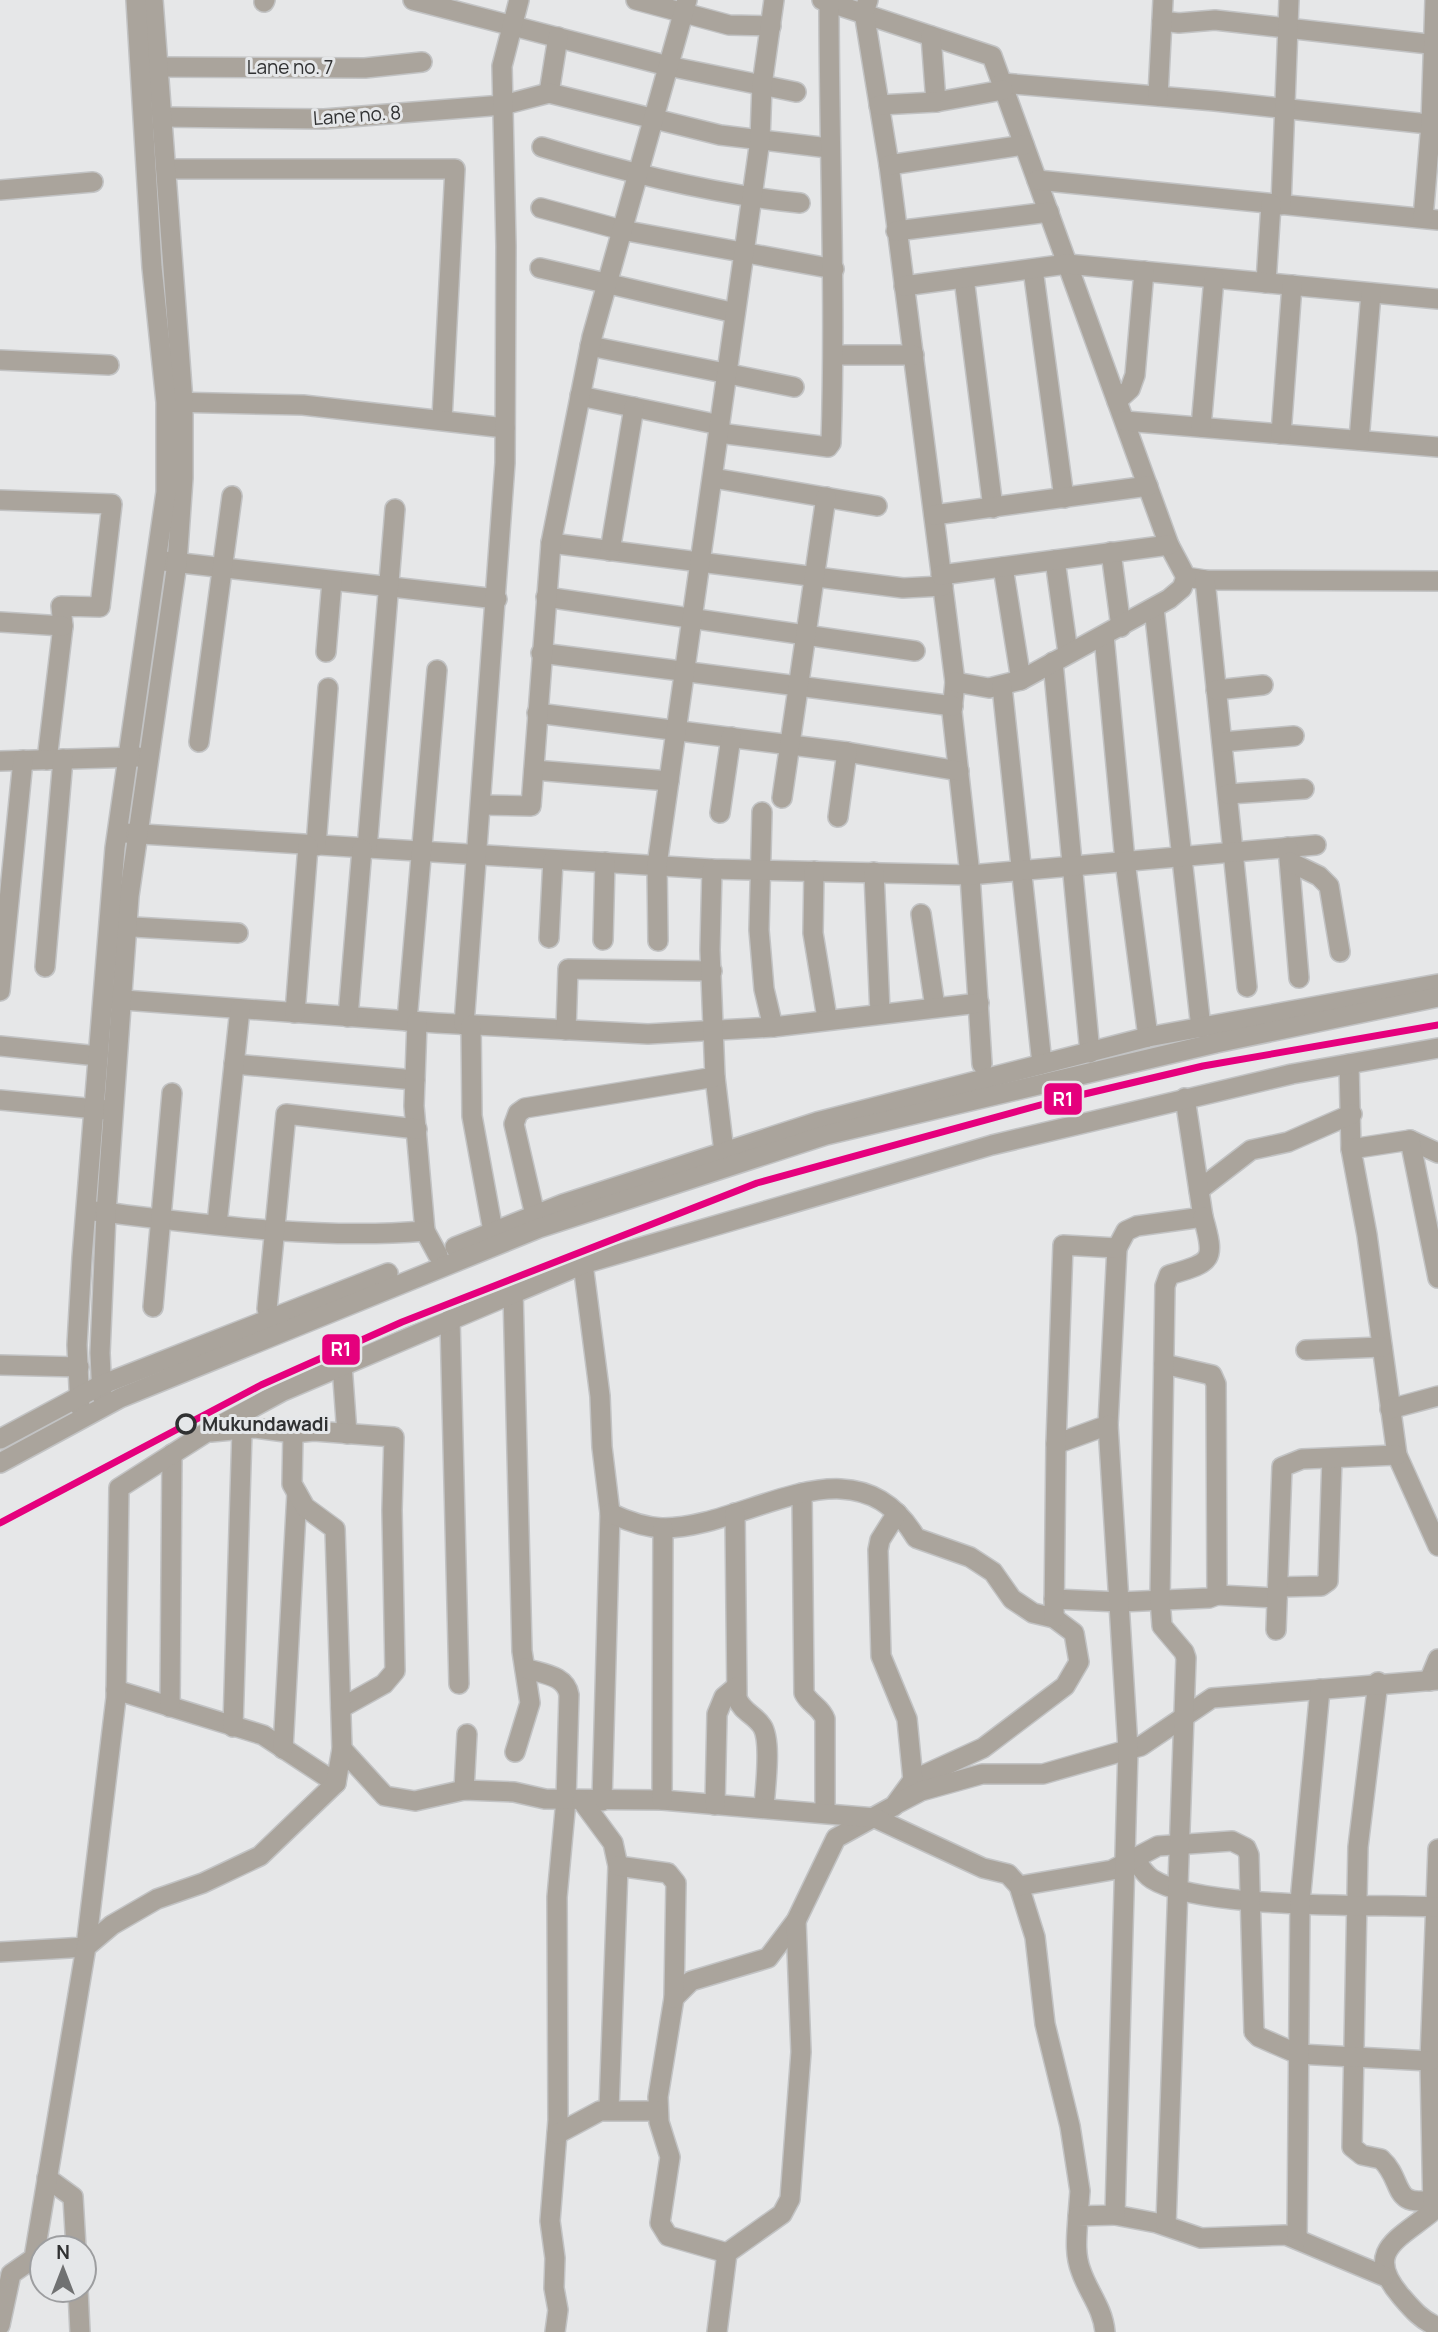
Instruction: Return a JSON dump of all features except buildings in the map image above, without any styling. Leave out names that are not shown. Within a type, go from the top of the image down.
[{"type":"street","points":[[126,833],[147,757],[177,563],[183,478],[174,402],[152,267],[136,0]]},
{"type":"street","points":[[81,1419],[79,1367],[86,1210],[104,1110],[126,833],[127,758],[158,560],[174,402],[166,169],[153,0]]},
{"type":"street","points":[[412,0],[668,66],[796,92]]},
{"type":"street","points":[[492,1231],[472,1116],[467,1025],[497,599],[505,428],[502,66],[519,0]]},
{"type":"street","points":[[636,0],[685,6],[729,25],[771,26]]},
{"type":"street","points":[[658,940],[657,865],[760,140],[762,85],[774,0]]},
{"type":"street","points":[[1158,96],[1163,0]]},
{"type":"street","points":[[1214,20],[1216,0]]},
{"type":"street","points":[[1266,283],[1286,111],[1289,0]]},
{"type":"street","points":[[1037,180],[1430,219],[1435,125],[1435,0]]},
{"type":"street","points":[[580,396],[719,429],[830,445],[834,269],[826,1],[866,6],[932,36],[992,56],[1169,545],[1195,578],[1216,690],[1247,987]]},
{"type":"street","points":[[481,805],[531,806],[551,543],[590,346],[685,6]]},
{"type":"street","points":[[866,6],[955,682],[953,706],[970,875],[982,1064]]},
{"type":"street","points":[[1162,21],[1179,23],[1214,20],[1435,45]]},
{"type":"street","points":[[932,36],[936,102]]},
{"type":"street","points":[[558,37],[549,93],[653,120],[760,140],[829,148]]},
{"type":"street","name":"Lane no. 7","points":[[158,67],[365,68],[422,62]]},
{"type":"street","points":[[879,105],[936,102],[1002,87],[1158,96],[1435,125]]},
{"type":"street","name":"Lane no. 8","points":[[163,117],[324,119],[503,105],[549,93]]},
{"type":"street","points":[[889,165],[1024,145]]},
{"type":"street","points":[[542,148],[637,176],[751,198],[800,203]]},
{"type":"street","points":[[166,169],[455,169],[442,419]]},
{"type":"street","points":[[0,190],[93,182]]},
{"type":"street","points":[[541,208],[622,230],[834,269]]},
{"type":"street","points":[[896,231],[1049,212]]},
{"type":"street","points":[[904,286],[1067,264],[1438,299]]},
{"type":"street","points":[[540,268],[735,313]]},
{"type":"street","points":[[1033,269],[1064,498]]},
{"type":"street","points":[[1117,401],[1130,389],[1135,375],[1144,271]]},
{"type":"street","points":[[964,278],[993,508]]},
{"type":"street","points":[[1201,427],[1214,278]]},
{"type":"street","points":[[1281,434],[1292,285]]},
{"type":"street","points":[[1359,440],[1371,293]]},
{"type":"street","points":[[590,346],[794,387]]},
{"type":"street","points":[[834,355],[914,355]]},
{"type":"street","points":[[0,360],[109,365]]},
{"type":"street","points":[[174,402],[303,405],[505,428]]},
{"type":"street","points":[[610,551],[634,407]]},
{"type":"street","points":[[1125,421],[1438,446]]},
{"type":"street","points":[[713,478],[877,506]]},
{"type":"street","points":[[934,516],[1148,486]]},
{"type":"street","points":[[199,742],[232,496]]},
{"type":"street","points":[[782,798],[826,497]]},
{"type":"street","points":[[0,500],[112,504],[100,607],[61,606],[63,626],[46,967]]},
{"type":"street","points":[[348,1017],[395,509]]},
{"type":"street","points":[[551,543],[903,588],[1003,566],[1169,545]]},
{"type":"street","points":[[1111,552],[1112,631],[1125,861],[1148,1037]]},
{"type":"street","points":[[158,560],[497,599]]},
{"type":"street","points":[[1055,560],[1073,866],[1090,1053]]},
{"type":"street","points":[[1003,566],[1021,680]]},
{"type":"street","points":[[955,682],[979,688],[1002,686],[1021,680],[1154,608],[1195,578],[1438,581]]},
{"type":"street","points":[[326,652],[332,581]]},
{"type":"street","points":[[546,597],[915,651]]},
{"type":"street","points":[[1154,608],[1201,1028]]},
{"type":"street","points":[[0,622],[63,626]]},
{"type":"street","points":[[541,653],[685,674],[953,706]]},
{"type":"street","points":[[437,670],[412,1021],[425,1231],[438,1255]]},
{"type":"street","points":[[1216,690],[1263,685]]},
{"type":"street","points":[[1002,686],[1042,1064]]},
{"type":"street","points":[[295,1013],[328,688]]},
{"type":"street","points":[[537,713],[847,752],[959,771]]},
{"type":"street","points":[[1222,742],[1294,736]]},
{"type":"street","points":[[720,813],[731,737]]},
{"type":"street","points":[[838,817],[847,752]]},
{"type":"street","points":[[0,761],[147,757]]},
{"type":"street","points":[[0,988],[3,929],[23,761]]},
{"type":"street","points":[[534,769],[669,781]]},
{"type":"street","points":[[1228,794],[1304,789]]},
{"type":"street","points":[[762,812],[759,930],[764,989],[773,1027]]},
{"type":"street","points":[[126,833],[712,869],[970,875],[1234,852],[1289,854],[1315,845]]},
{"type":"street","points":[[1289,854],[1329,886],[1340,952]]},
{"type":"street","points":[[1289,854],[1299,978]]},
{"type":"street","points":[[549,938],[553,860]]},
{"type":"street","points":[[603,940],[605,862]]},
{"type":"street","points":[[712,869],[715,1077],[724,1152]]},
{"type":"street","points":[[814,871],[813,933],[827,1018]]},
{"type":"street","points":[[874,872],[880,1013]]},
{"type":"street","points":[[922,914],[935,1007]]},
{"type":"street","points":[[117,926],[238,933]]},
{"type":"street","points":[[566,1030],[568,969],[712,971]]},
{"type":"street","points":[[0,1438],[101,1385],[438,1255],[492,1231],[817,1122],[1148,1037],[1438,984]]},
{"type":"street","points":[[0,1463],[103,1407],[539,1228],[826,1135],[1216,1043],[1438,997]]},
{"type":"street","points":[[112,999],[467,1025],[648,1034],[773,1027],[827,1018],[979,1003]]},
{"type":"street","points":[[103,1407],[101,1385],[106,1213],[104,1110],[98,1056],[112,999]]},
{"type":"street","points":[[217,1224],[240,1009]]},
{"type":"street","points":[[0,1046],[98,1056]]},
{"type":"street","points":[[0,2325],[11,2274],[34,2258],[86,1947],[116,1690],[119,1488],[206,1432],[283,1391],[513,1291],[583,1264],[992,1145],[1185,1098],[1438,1048]]},
{"type":"street","points":[[234,1064],[415,1080]]},
{"type":"street","points":[[1349,1064],[1351,1149],[1396,1455],[1438,1546]]},
{"type":"street","points":[[535,1215],[514,1124],[518,1113],[525,1108],[715,1077]]},
{"type":"street","points":[[153,1307],[172,1093]]},
{"type":"street","points":[[1166,2225],[1186,1658],[1184,1651],[1162,1626],[1160,1599],[1165,1286],[1169,1275],[1204,1264],[1211,1256],[1212,1249],[1203,1217],[1185,1098]]},
{"type":"street","points":[[0,1100],[104,1110]]},
{"type":"street","points":[[267,1308],[286,1114],[417,1129]]},
{"type":"street","points":[[1199,1190],[1251,1150],[1287,1142],[1352,1114]]},
{"type":"street","points":[[1351,1149],[1410,1140],[1438,1153]]},
{"type":"street","points":[[1410,1140],[1438,1278]]},
{"type":"street","points":[[86,1210],[275,1230],[384,1234],[425,1231]]},
{"type":"street","points":[[1115,2215],[1130,1862],[1128,1749],[1108,1425],[1117,1248],[1126,1231],[1137,1226],[1203,1217]]},
{"type":"street","points":[[894,1805],[914,1780],[983,1748],[1065,1686],[1079,1662],[1074,1633],[1054,1608],[1063,1245],[1117,1248]]},
{"type":"street","points":[[583,1264],[600,1396],[602,1447],[610,1513],[602,1801]]},
{"type":"street","points":[[513,1291],[522,1651],[530,1703],[515,1752]]},
{"type":"street","points":[[450,1319],[459,1684]]},
{"type":"street","points":[[1306,1350],[1382,1348]]},
{"type":"street","points":[[1164,1364],[1212,1375],[1216,1384],[1217,1595]]},
{"type":"street","points":[[0,1365],[79,1367]]},
{"type":"street","points":[[342,1365],[347,1434]]},
{"type":"street","points":[[1391,1409],[1438,1396]]},
{"type":"street","points":[[1056,1444],[1108,1425]]},
{"type":"street","points":[[206,1432],[254,1428],[293,1433],[314,1431],[394,1437],[392,1510],[395,1671],[384,1684],[341,1707]]},
{"type":"street","points":[[233,1727],[242,1431]]},
{"type":"street","points":[[0,1952],[86,1947],[112,1925],[157,1899],[203,1883],[260,1856],[336,1783],[342,1749],[335,1529],[305,1507],[292,1484],[293,1433]]},
{"type":"street","points":[[170,1707],[172,1454]]},
{"type":"street","points":[[1276,1630],[1282,1467],[1302,1459],[1396,1455]]},
{"type":"street","points":[[610,1513],[632,1523],[663,1528],[735,1513],[778,1498],[842,1486],[882,1500],[897,1513],[916,1538],[970,1557],[993,1572],[1012,1599],[1033,1613],[1054,1608],[1278,1593],[1321,1586],[1328,1581],[1332,1458]]},
{"type":"street","points":[[283,1749],[297,1493]]},
{"type":"street","points":[[802,1493],[804,1693],[808,1700],[822,1711],[825,1719],[825,1812]]},
{"type":"street","points":[[735,1513],[736,1687],[741,1709],[757,1720],[767,1736],[764,1808]]},
{"type":"street","points":[[897,1513],[880,1540],[878,1550],[881,1656],[907,1719],[914,1780]]},
{"type":"street","points":[[662,1800],[663,1528]]},
{"type":"street","points":[[674,1998],[691,1981],[768,1958],[796,1921],[836,1838],[921,1791],[982,1773],[1043,1773],[1141,1746],[1212,1698],[1378,1682],[1433,1680],[1438,1660]]},
{"type":"street","points":[[525,1668],[561,1680],[568,1687],[574,1800],[557,1897],[557,2134],[550,2221],[558,2310],[555,2332]]},
{"type":"street","points":[[1378,1682],[1358,1847],[1359,1903],[1352,2147],[1362,2155],[1381,2159],[1401,2195],[1411,2202],[1435,2207]]},
{"type":"street","points":[[715,1805],[717,1714],[724,1698],[736,1687]]},
{"type":"street","points":[[1297,2239],[1300,1902],[1320,1689]]},
{"type":"street","points":[[116,1690],[263,1735],[336,1783]]},
{"type":"street","points":[[464,1790],[467,1734]]},
{"type":"street","points":[[342,1749],[385,1796],[415,1801],[464,1790],[514,1792],[574,1800],[662,1800],[875,1818],[984,1868],[1008,1874],[1019,1886],[1035,1937],[1045,2024],[1070,2126],[1080,2191],[1076,2250],[1081,2270],[1104,2318],[1105,2332]]},
{"type":"street","points":[[574,1800],[612,1843],[618,1866],[609,2109]]},
{"type":"street","points":[[1019,1886],[1130,1862],[1151,1848],[1232,1841],[1246,1847],[1254,2032],[1259,2037],[1298,2054],[1430,2061]]},
{"type":"street","points":[[1435,2207],[1430,2184],[1430,2061],[1435,2022],[1438,1849]]},
{"type":"street","points":[[1130,1862],[1149,1877],[1178,1889],[1250,1901],[1438,1907]]},
{"type":"street","points":[[618,1866],[668,1872],[676,1883],[674,1998],[657,2111],[670,2157],[660,2215],[662,2228],[668,2236],[727,2253]]},
{"type":"street","points":[[718,2332],[727,2253],[782,2214],[790,2199],[801,2052],[796,1921]]},
{"type":"street","points":[[557,2134],[609,2109],[657,2111]]},
{"type":"street","points":[[47,2178],[73,2197],[74,2234]]},
{"type":"street","points":[[1384,2276],[1383,2265],[1391,2245],[1435,2207]]},
{"type":"street","points":[[1078,2216],[1115,2215],[1166,2225],[1201,2238],[1275,2234],[1297,2239],[1384,2276],[1417,2315],[1438,2327]]},
{"type":"street","points":[[79,2304],[80,2332]]},
{"type":"transit line","name":"R1","points":[[0,1523],[261,1385],[402,1322],[757,1183],[1055,1101],[1203,1066],[1438,1025]]},
{"type":"place","name":"Mukundawadi","points":[[186,1424]]}]
